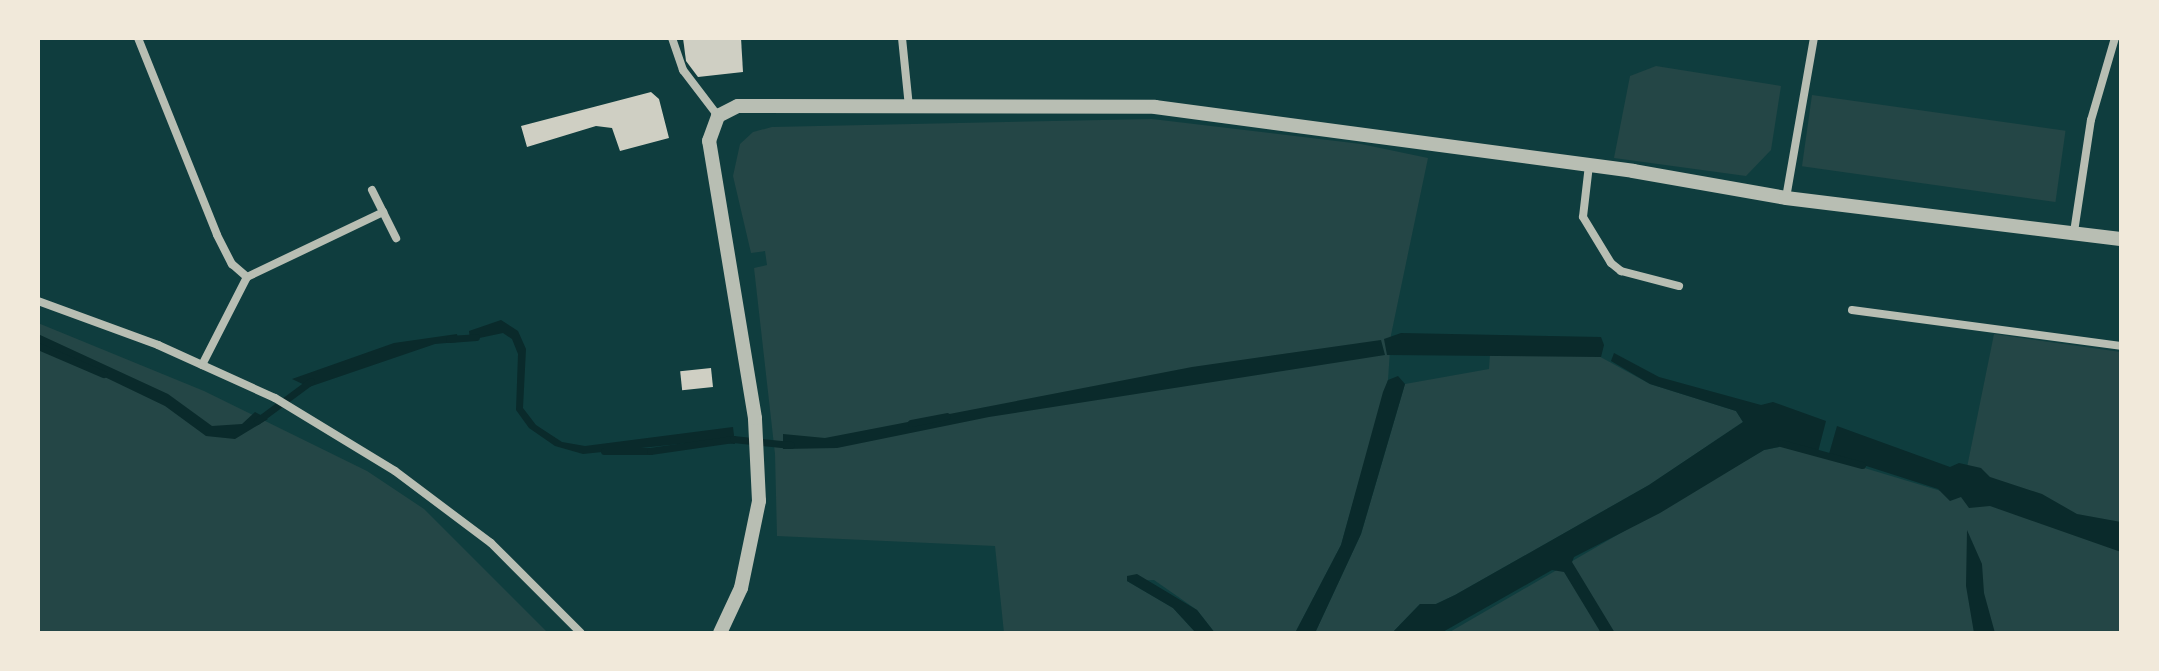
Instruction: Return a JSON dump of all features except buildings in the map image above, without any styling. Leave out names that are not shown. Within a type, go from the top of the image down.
[{"type":"street","points":[[138,38],[217,235],[232,264],[247,277]]},
{"type":"street","points":[[672,38],[683,70],[718,116]]},
{"type":"street","points":[[902,38],[909,107]]},
{"type":"street","points":[[1786,198],[1814,38]]},
{"type":"street","points":[[2074,232],[2091,120],[2115,38]]},
{"type":"street","points":[[720,633],[750,559],[759,465],[755,418],[709,141],[718,116],[738,106],[1155,107],[1589,165],[1786,198],[2121,239]]},
{"type":"street","points":[[1589,165],[1583,217],[1611,263],[1621,271],[1679,286]]},
{"type":"street","points":[[372,190],[396,238]]},
{"type":"street","points":[[202,365],[247,277],[383,212]]},
{"type":"street","points":[[38,301],[202,365],[275,398],[395,471],[491,543],[581,633]]},
{"type":"street","points":[[1852,310],[2121,346]]},
{"type":"shaded area","points":[[1656,66],[1781,86],[1771,150],[1746,176],[1614,158],[1630,76]]},
{"type":"shaded area","points":[[1812,95],[2066,131],[2055,202],[1802,166]]},
{"type":"shaded area","points":[[1152,119],[1361,144],[1428,158],[1391,335],[1388,380],[1341,545],[1295,633],[1215,633],[1197,610],[1154,580],[1127,581],[1173,608],[1196,633],[1004,633],[995,546],[777,536],[775,454],[754,268],[767,265],[765,251],[751,253],[733,176],[740,144],[753,132],[772,127]]},
{"type":"shaded area","points":[[501,320],[518,331],[526,349],[523,408],[536,425],[562,442],[585,446],[733,427],[735,444],[708,441],[583,454],[555,446],[529,428],[516,410],[518,354],[512,339],[503,333],[470,340],[469,331]]},
{"type":"shaded area","points":[[38,323],[204,391],[367,471],[424,509],[548,633],[38,633]]},
{"type":"shaded area","points":[[1401,333],[1601,337],[1604,345],[1601,357],[1387,355],[1384,339]]},
{"type":"shaded area","points":[[38,334],[168,394],[212,426],[242,424],[255,412],[268,419],[235,439],[206,436],[165,406],[38,345]]},
{"type":"shaded area","points":[[457,334],[458,342],[435,344],[309,387],[292,379],[394,343]]},
{"type":"shaded area","points":[[1994,334],[2121,352],[2121,633],[1448,633],[1764,450],[1788,445],[1961,497]]},
{"type":"shaded area","points":[[1381,340],[1385,355],[989,417],[837,448],[783,449],[783,434],[825,438],[1192,367]]},
{"type":"shaded area","points":[[1614,353],[1659,377],[1761,405],[1773,402],[1826,421],[1818,452],[1788,445],[1764,450],[1660,513],[1574,557],[1572,562],[1615,633],[1601,633],[1564,572],[1552,570],[1441,633],[1392,633],[1420,604],[1436,604],[1455,595],[1649,485],[1743,422],[1736,411],[1650,384],[1611,361]]},
{"type":"shaded area","points":[[1490,354],[1595,354],[1650,384],[1736,411],[1743,422],[1649,485],[1455,595],[1436,604],[1420,604],[1392,633],[1315,633],[1361,534],[1405,384],[1489,369]]},
{"type":"shaded area","points":[[1398,376],[1405,384],[1361,534],[1315,633],[1295,633],[1341,545],[1383,392],[1388,380]]},
{"type":"shaded area","points":[[1837,426],[1950,467],[1959,463],[1981,468],[1990,477],[2042,494],[2077,514],[2121,522],[2121,552],[1990,506],[1969,508],[1961,497],[1950,501],[1938,489],[1829,454]]},
{"type":"shaded area","points":[[1967,530],[1982,564],[1984,593],[1995,633],[1974,633],[1966,586]]},
{"type":"shaded area","points":[[1137,574],[1197,610],[1215,633],[1196,633],[1173,608],[1127,581],[1127,576]]},
{"type":"waterway","points":[[449,339],[476,337]]},
{"type":"waterway","points":[[38,346],[103,374]]},
{"type":"waterway","points":[[257,421],[311,381]]},
{"type":"waterway","points":[[911,423],[946,416]]},
{"type":"waterway","points":[[604,451],[650,451],[733,439],[791,445]]},
{"type":"waterway","points":[[1781,443],[1862,465]]}]
